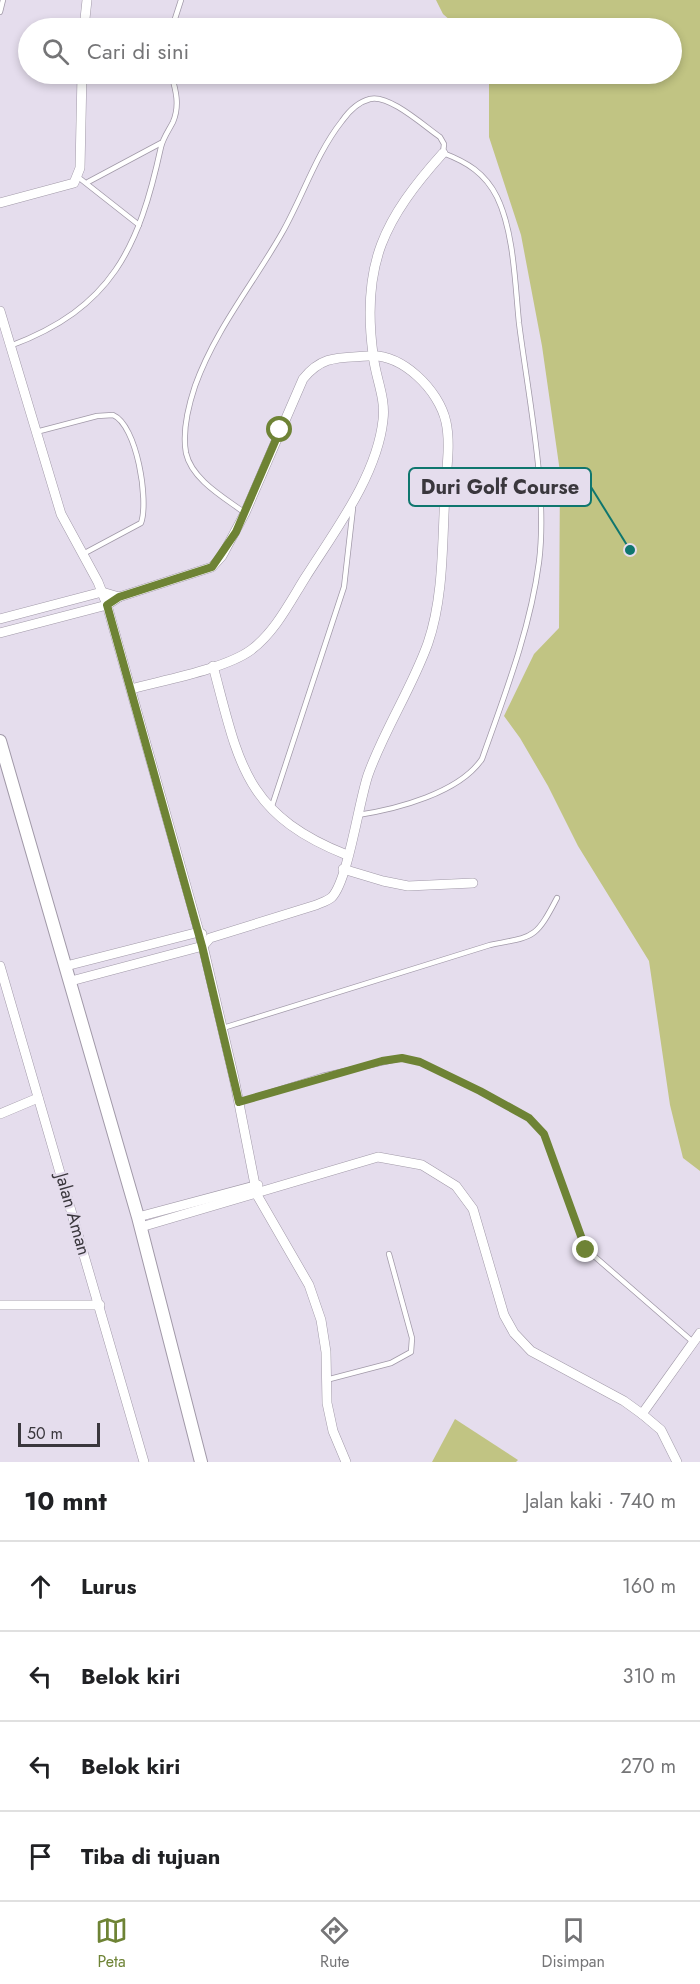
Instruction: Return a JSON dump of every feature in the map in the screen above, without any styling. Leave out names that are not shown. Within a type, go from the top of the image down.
[{"type":"street","points":[[85,18],[87,0]]},
{"type":"street","points":[[0,203],[61,189],[74,183],[78,177],[82,84]]},
{"type":"street","points":[[131,689],[213,666],[244,654],[273,628],[353,502],[378,444],[383,422],[384,401],[373,356],[369,284],[381,244],[397,209],[414,185],[443,153]]},
{"type":"street","points":[[0,311],[61,514],[107,605],[199,932],[223,1028],[257,1195],[309,1285],[321,1320],[333,1431],[346,1462]]},
{"type":"street","points":[[0,633],[107,605],[119,597],[212,567],[222,556],[245,513],[303,379],[314,366],[325,360],[373,356],[411,370],[441,408],[448,438],[441,572],[434,621],[427,645],[389,723],[367,777],[344,869],[332,897],[210,938],[202,946],[71,981]]},
{"type":"street","points":[[0,619],[102,592],[119,597]]},
{"type":"street","points":[[213,666],[237,754],[249,781],[271,809],[295,828],[326,846],[348,855]]},
{"type":"street","points":[[0,741],[139,1222],[201,1462]]},
{"type":"street","points":[[344,869],[383,881],[408,885],[473,883]]},
{"type":"street","points":[[66,966],[199,932],[210,938]]},
{"type":"street","name":"Jalan Aman","points":[[0,966],[3,990],[100,1305],[144,1462]]},
{"type":"street","points":[[0,1114],[38,1098]]},
{"type":"street","points":[[139,1222],[257,1195],[269,1187],[378,1157],[422,1165],[456,1186],[473,1209],[504,1315],[514,1333],[531,1351],[624,1401],[642,1414],[661,1430],[677,1462]]},
{"type":"street","points":[[139,1222],[254,1184],[269,1187]]},
{"type":"street","points":[[0,1305],[100,1305]]},
{"type":"street","points":[[642,1414],[700,1333]]},
{"type":"lane","points":[[0,12],[3,0]]},
{"type":"lane","points":[[175,18],[181,0]]},
{"type":"lane","points":[[10,346],[40,335],[69,318],[104,286],[127,253],[139,225],[157,169],[161,143],[174,121],[177,102],[173,84]]},
{"type":"lane","points":[[245,513],[201,479],[187,455],[184,430],[195,387],[226,321],[282,233],[326,145],[354,107],[371,99],[388,101],[440,137],[444,144],[443,153],[471,164],[485,179],[497,198],[513,265],[541,520],[539,561],[520,648],[482,759],[473,772],[451,787],[376,812],[358,815]]},
{"type":"lane","points":[[88,182],[161,143]]},
{"type":"lane","points":[[78,177],[88,182],[139,225]]},
{"type":"lane","points":[[36,432],[97,416],[113,415],[129,430],[145,496],[145,512],[141,523],[83,554]]},
{"type":"lane","points":[[271,809],[344,586],[353,502]]},
{"type":"lane","points":[[223,1028],[490,945],[533,935],[542,927],[557,898]]},
{"type":"lane","points":[[239,1102],[322,1076],[402,1058],[420,1062],[480,1091],[529,1118],[544,1134],[586,1250],[693,1342]]},
{"type":"lane","points":[[326,1380],[391,1363],[411,1352],[412,1338],[389,1254]]},
{"type":"green space","points":[[436,0],[700,0],[700,1171],[683,1158],[670,1105],[649,961],[578,846],[548,786],[520,738],[504,716],[534,654],[559,628],[560,472],[542,346],[521,235],[489,137],[489,84],[682,84],[682,18],[448,18]]},
{"type":"green space","points":[[455,1419],[518,1460],[516,1462],[432,1462]]},
{"type":"place","name":"Duri Golf Course","points":[[630,550]]},
{"type":"route","points":[[280,430],[236,532],[222,556],[212,567],[119,597],[107,605],[202,946],[239,1102],[322,1076],[382,1061],[402,1058],[420,1062],[529,1118],[544,1134],[586,1250]]}]
